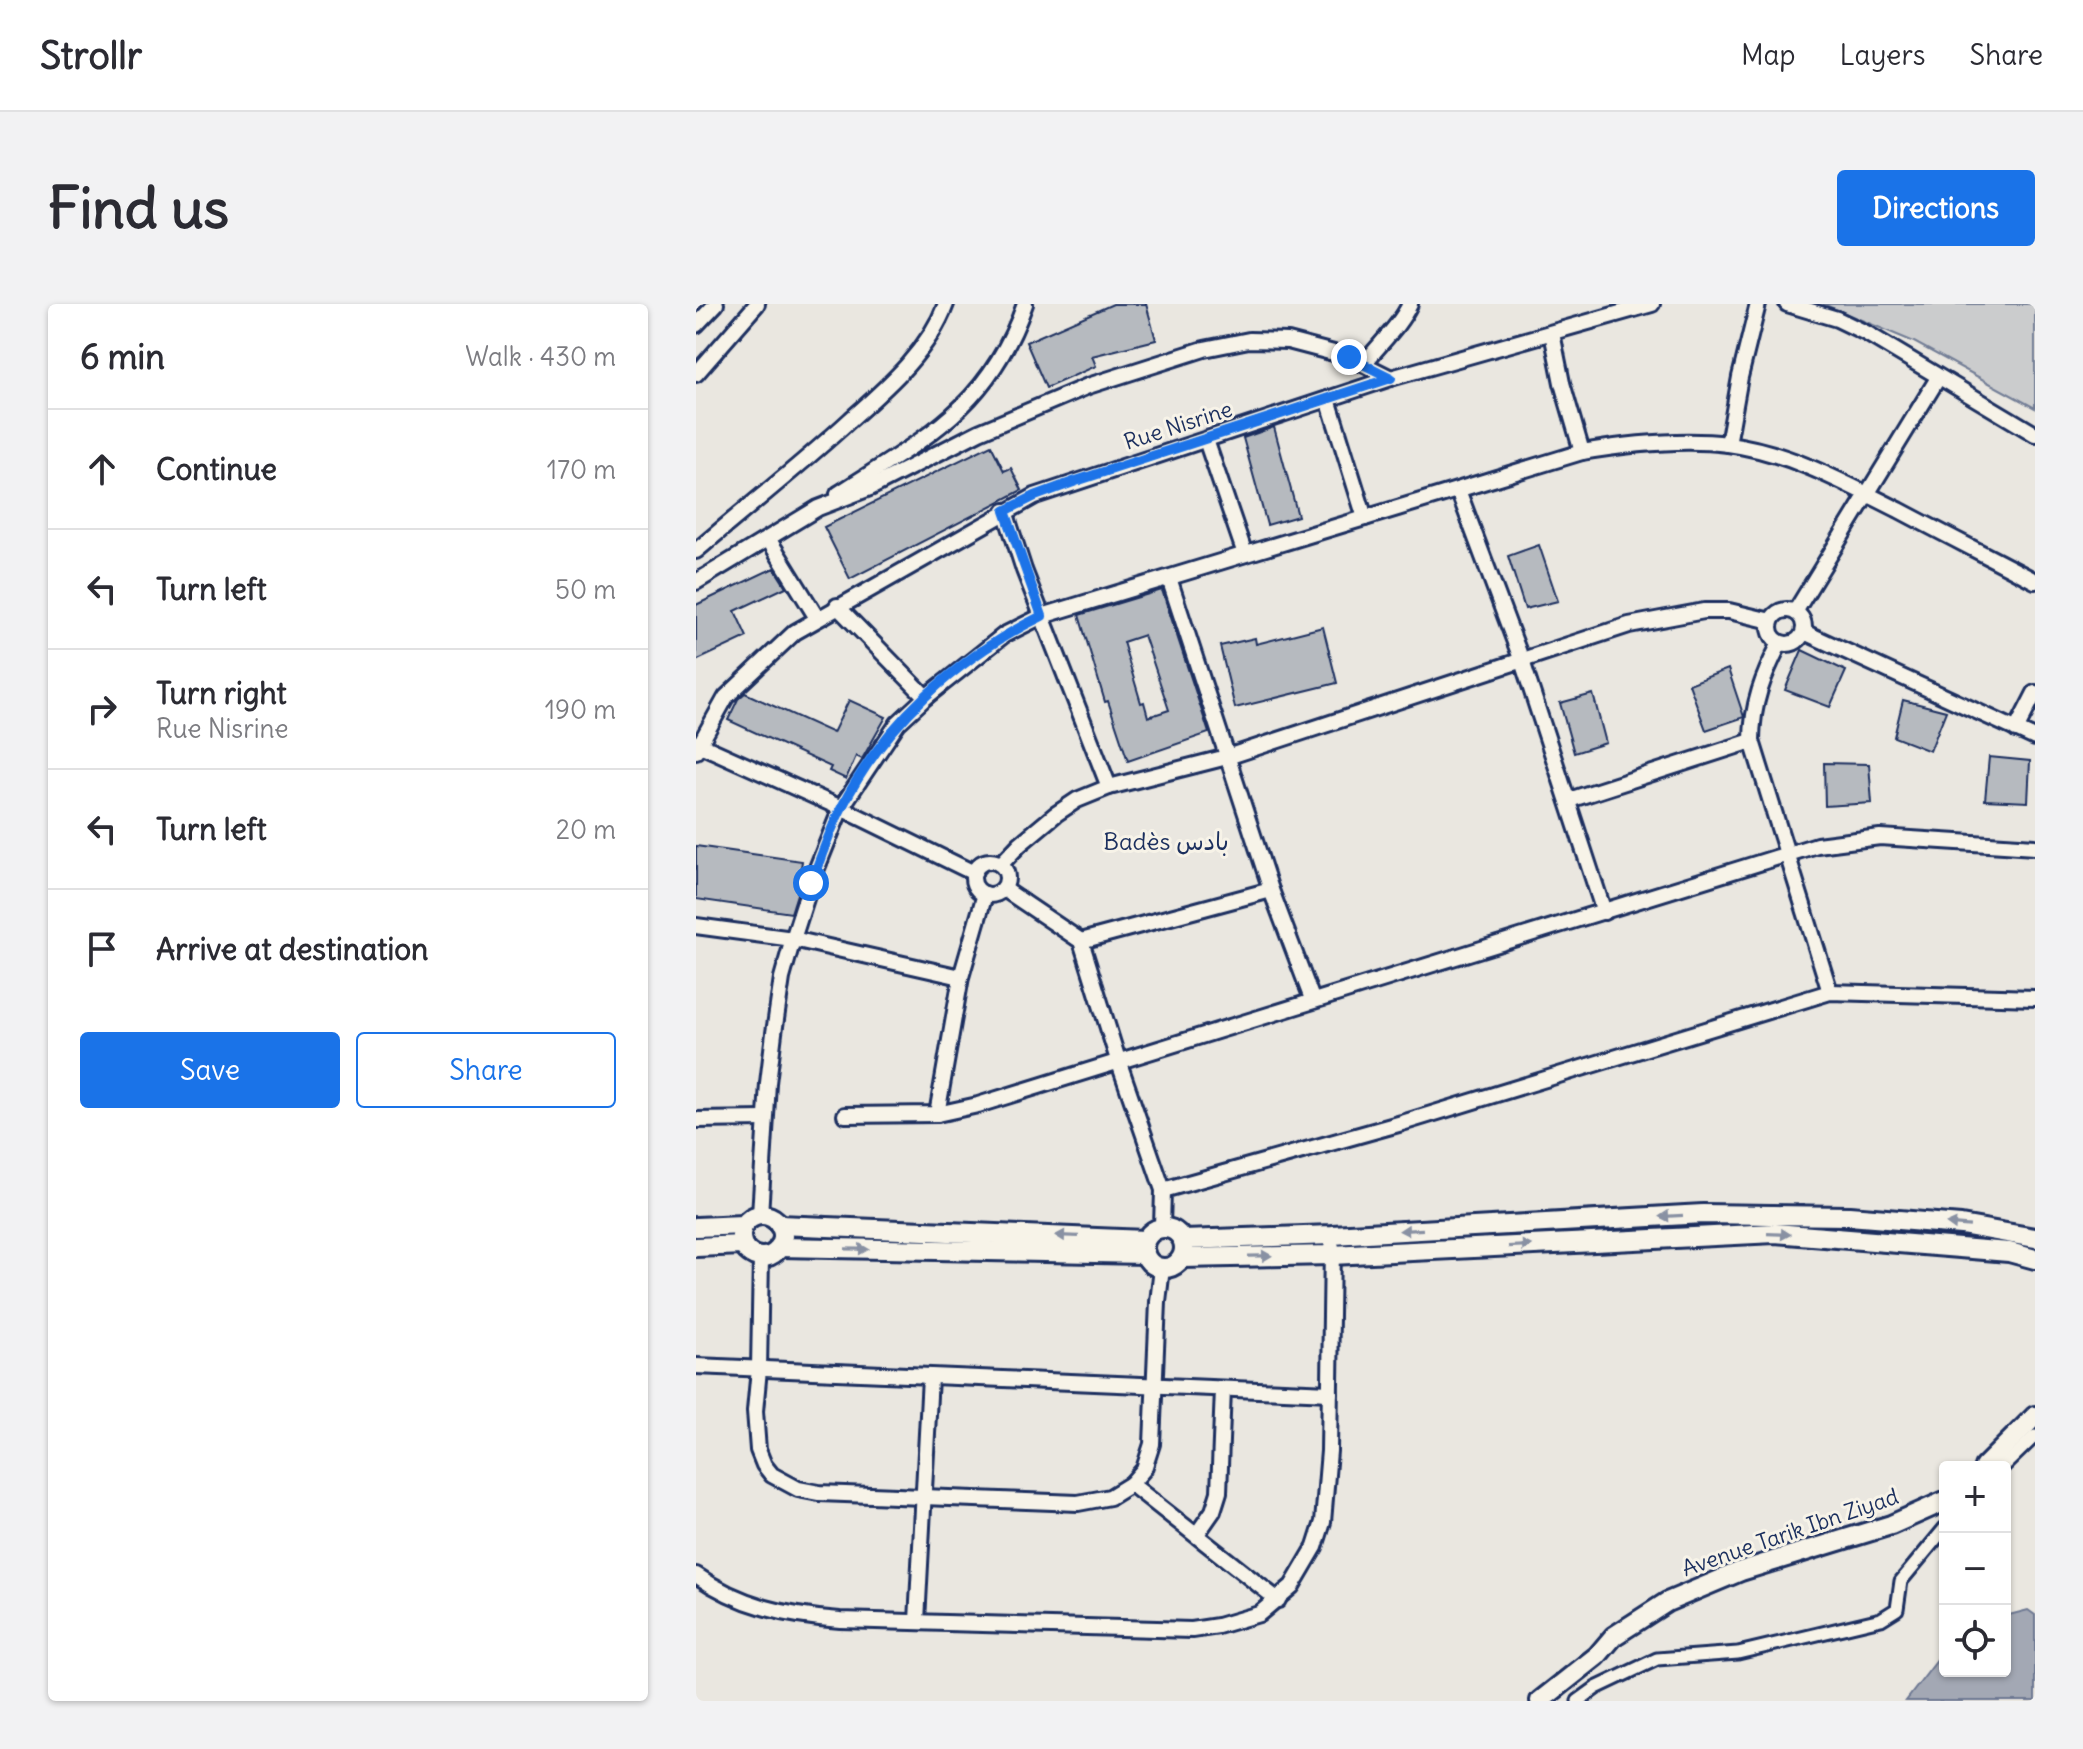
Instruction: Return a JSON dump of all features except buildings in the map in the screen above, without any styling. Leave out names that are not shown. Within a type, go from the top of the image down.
[{"type":"street","points":[[696,325],[716,304]]},
{"type":"street","points":[[697,372],[757,304]]},
{"type":"street","points":[[696,551],[801,465],[881,392],[925,344],[946,304]]},
{"type":"street","points":[[696,582],[769,540],[928,436],[957,413],[979,390],[993,369],[1025,304]]},
{"type":"street","points":[[1364,364],[1383,339],[1396,328],[1410,304]]},
{"type":"street","name":"Rue Nisrine","points":[[697,747],[726,697],[795,632],[1035,496],[1391,378],[1652,304]]},
{"type":"street","points":[[1728,444],[1758,304]]},
{"type":"street","points":[[1787,304],[1837,319],[1866,333],[2035,434]]},
{"type":"street","points":[[1552,333],[1562,383],[1582,452]]},
{"type":"street","points":[[818,508],[870,488],[979,432],[1088,386],[1204,349],[1249,340],[1276,340],[1318,348],[1364,364],[1391,378]]},
{"type":"street","points":[[1795,612],[1938,378]]},
{"type":"street","points":[[1328,399],[1365,518]]},
{"type":"street","points":[[1206,440],[1245,554]]},
{"type":"street","points":[[760,1215],[768,1083],[782,978],[811,883],[841,808],[898,723],[1004,635],[1042,616],[1582,452],[1673,442],[1728,444],[1796,462],[1868,495],[2035,581]]},
{"type":"street","points":[[1458,490],[1522,661],[1604,912]]},
{"type":"street","points":[[1005,511],[1042,616],[1109,787]]},
{"type":"street","points":[[769,540],[817,618]]},
{"type":"street","points":[[1169,578],[1271,890],[1312,999]]},
{"type":"street","points":[[837,606],[926,697]]},
{"type":"street","points":[[1001,864],[1056,814],[1077,800],[1109,787],[1227,757],[1597,635],[1669,616],[1729,611],[1771,621]]},
{"type":"street","points":[[1771,621],[1783,611],[1795,612],[1803,621],[1804,632]]},
{"type":"street","points":[[1771,621],[1771,635],[1780,643],[1791,644],[1804,632]]},
{"type":"street","points":[[1804,632],[2035,738]]},
{"type":"street","points":[[1780,643],[1760,681],[1752,718],[1752,741],[1830,992]]},
{"type":"street","points":[[2016,730],[2035,693]]},
{"type":"street","points":[[1569,800],[1752,741]]},
{"type":"street","points":[[697,747],[841,808],[974,873]]},
{"type":"street","points":[[845,1115],[937,1114],[978,1105],[1788,853],[1849,839],[1880,837],[2035,847]]},
{"type":"street","points":[[989,861],[1001,864],[1007,876],[1004,889],[992,895],[975,886],[977,867],[989,861]]},
{"type":"street","points":[[1004,889],[1081,941],[1163,1190],[1162,1227]]},
{"type":"street","points":[[1081,941],[1271,890]]},
{"type":"street","points":[[937,1114],[961,977],[985,894]]},
{"type":"street","points":[[696,926],[793,939],[961,977]]},
{"type":"street","points":[[1163,1190],[1402,1123],[1830,992],[2035,998]]},
{"type":"street","points":[[696,1120],[765,1119]]},
{"type":"street","points":[[1183,1249],[1332,1235],[1719,1214],[1849,1216],[1961,1225],[2035,1238]]},
{"type":"street","points":[[779,1225],[782,1240],[775,1253],[761,1257],[750,1254],[742,1245],[743,1225],[760,1215],[779,1225],[934,1230],[1145,1247]]},
{"type":"street","points":[[696,1227],[743,1225]]},
{"type":"street","points":[[1162,1227],[1178,1233],[1183,1249],[1177,1264],[1162,1268],[1152,1264],[1145,1247],[1152,1231],[1162,1227]]},
{"type":"street","points":[[932,1250],[934,1230]]},
{"type":"street","points":[[1183,1249],[1331,1255],[1775,1233],[2009,1252],[2035,1259]]},
{"type":"street","points":[[696,1575],[742,1601],[796,1616],[1192,1630],[1259,1614],[1292,1586],[1307,1565],[1323,1522],[1330,1393],[1332,1235]]},
{"type":"street","points":[[696,1247],[742,1245]]},
{"type":"street","points":[[779,1247],[932,1250],[1145,1247]]},
{"type":"street","points":[[761,1257],[755,1435],[764,1465],[772,1475],[798,1489],[819,1493],[1078,1503],[1110,1497],[1131,1484],[1150,1457],[1162,1268]]},
{"type":"street","points":[[696,1366],[1330,1393]]},
{"type":"street","points":[[917,1621],[930,1377]]},
{"type":"street","points":[[1197,1534],[1213,1511],[1219,1492],[1223,1389]]},
{"type":"street","points":[[1990,1461],[2035,1416]]},
{"type":"street","points":[[2009,1461],[2035,1436]]},
{"type":"street","points":[[1131,1484],[1278,1600]]},
{"type":"street","name":"Avenue Tarik Ibn Ziyad","points":[[1540,1701],[1597,1656],[1614,1636],[1667,1602],[1741,1571],[1891,1525],[1939,1504]]},
{"type":"street","points":[[1578,1701],[1596,1688],[1657,1659],[1738,1653],[1881,1619],[1897,1609],[1901,1581],[1941,1533]]},
{"type":"shaded area","points":[[1823,304],[2035,304],[2035,408],[1914,342]]},
{"type":"shaded area","points":[[2028,1610],[2035,1615],[2035,1701],[1906,1701],[1939,1658],[1939,1677],[2011,1677],[2011,1614]]},
{"type":"district","name":"Badès بادس","points":[[1166,841]]},
{"type":"route","points":[[811,883],[841,808],[898,723],[978,653],[1004,635],[1042,616],[1005,511],[1076,481],[1391,378],[1349,357]]}]
